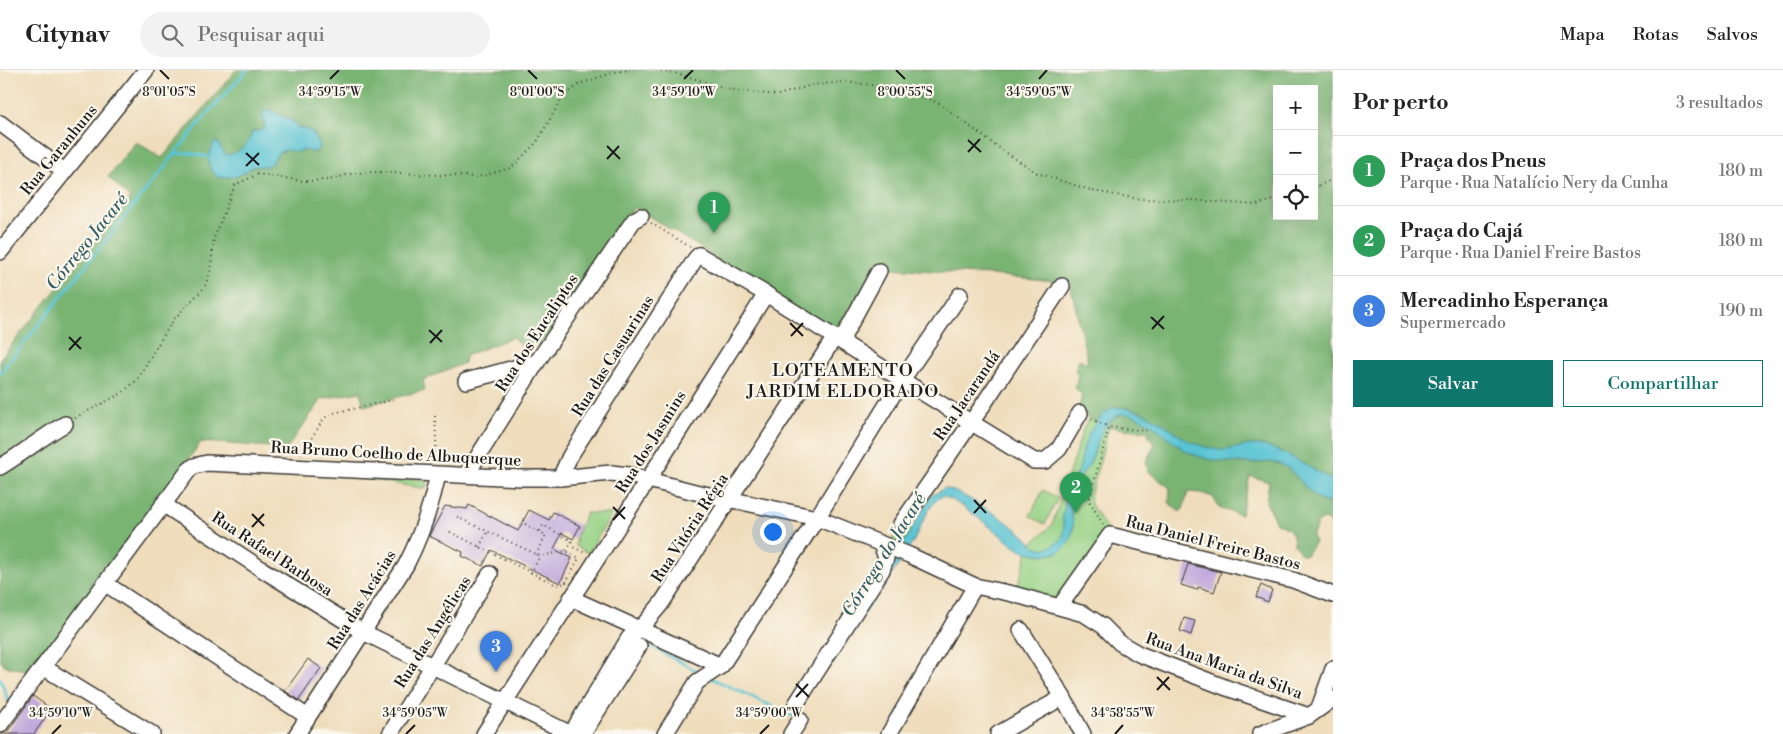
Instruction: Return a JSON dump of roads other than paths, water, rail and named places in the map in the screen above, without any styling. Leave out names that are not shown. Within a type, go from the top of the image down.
[{"type":"street","name":"Rua Garanhuns","points":[[0,252],[146,70]]},
{"type":"street","points":[[0,123],[64,171]]},
{"type":"street","name":"Rua dos Eucaliptos","points":[[466,474],[537,362],[634,220],[641,216]]},
{"type":"street","name":"Rua das Casuarinas","points":[[560,478],[575,448],[696,258],[700,255],[766,294]]},
{"type":"street","name":"Rua Vitória Régia","points":[[571,734],[630,638],[661,604],[838,339],[879,271]]},
{"type":"street","name":"Rua Jacarandá","points":[[901,524],[1062,286]]},
{"type":"street","points":[[766,294],[1034,461],[1045,460],[1059,450],[1086,416]]},
{"type":"street","name":"Rua dos Jasmins","points":[[484,734],[571,590],[596,560],[766,294]]},
{"type":"street","points":[[665,734],[697,682],[720,668],[817,518],[902,380],[960,295]]},
{"type":"street","points":[[466,381],[537,362]]},
{"type":"street","points":[[0,467],[30,449],[47,434],[64,424]]},
{"type":"street","name":"Rua Bruno Coelho de Albuquerque","points":[[0,725],[189,470],[201,464],[293,468],[437,470],[522,478],[560,478],[611,473],[629,475],[817,518],[909,555]]},
{"type":"street","name":"Rua das Acácias","points":[[297,734],[406,565],[416,546],[433,498],[437,470]]},
{"type":"street","name":"Rua Rafael Barbosa","points":[[163,504],[263,570],[363,632],[571,734]]},
{"type":"street","name":"Rua Daniel Freire Bastos","points":[[1060,606],[1110,534],[1294,580],[1333,595]]},
{"type":"street","points":[[796,704],[876,592],[886,558],[884,545]]},
{"type":"street","name":"Rua Ana Maria da Silva","points":[[909,555],[975,586],[1014,594],[1084,614],[1103,626],[1120,643],[1139,654],[1219,685],[1314,712]]},
{"type":"street","name":"Rua das Angélicas","points":[[390,734],[490,574]]},
{"type":"street","points":[[106,584],[308,717]]},
{"type":"street","points":[[889,734],[975,586]]},
{"type":"street","points":[[571,590],[638,629],[720,668]]},
{"type":"street","points":[[1021,630],[1064,697],[1083,734]]},
{"type":"street","points":[[583,734],[639,646]]},
{"type":"street","points":[[43,668],[152,734]]},
{"type":"street","points":[[1314,712],[1333,669]]},
{"type":"street","points":[[998,734],[1064,697]]},
{"type":"street","points":[[1260,734],[1314,712],[1333,699]]},
{"type":"street","points":[[791,734],[800,720]]},
{"type":"water","points":[[268,109],[294,122],[297,127],[313,133],[320,145],[316,152],[287,150],[279,152],[272,163],[267,166],[253,167],[238,176],[219,178],[215,175],[210,167],[209,157],[215,142],[226,155],[235,153],[246,144],[252,132],[265,127],[262,115]]},
{"type":"water","name":"Córrego do Jacaré","points":[[1115,407],[1130,409],[1158,420],[1186,440],[1207,447],[1223,450],[1259,445],[1282,452],[1333,481],[1333,503],[1324,502],[1317,498],[1284,466],[1271,462],[1246,463],[1198,456],[1183,449],[1144,420],[1124,414],[1115,417],[1106,426],[1090,463],[1081,477],[1078,492],[1072,502],[1073,529],[1070,539],[1059,552],[1044,555],[1017,548],[959,504],[942,496],[928,511],[913,542],[883,589],[878,587],[931,496],[945,488],[962,495],[995,514],[1037,547],[1047,548],[1057,543],[1063,534],[1065,503],[1080,466],[1086,440],[1098,420]]},
{"type":"waterway","name":"Córrego Jacaré","points":[[0,373],[202,120],[247,70]]},
{"type":"waterway","name":"Córrego Jacaré","points":[[175,154],[190,153],[208,157]]},
{"type":"waterway","name":"Córrego do Jacaré","points":[[835,657],[882,585]]},
{"type":"waterway","name":"Córrego do Jacaré","points":[[643,642],[701,673]]},
{"type":"waterway","name":"Córrego do Jacaré","points":[[0,678],[8,700]]},
{"type":"waterway","name":"Córrego do Jacaré","points":[[711,678],[793,716],[801,708]]},
{"type":"place","name":"Praça dos Pneus","points":[[714,233]]},
{"type":"place","name":"Praça do Cajá","points":[[1076,513]]},
{"type":"place","name":"Mercadinho Esperança","points":[[496,672]]},
{"type":"district","name":"LOTEAMENTO JARDIM ELDORADO","points":[[843,380]]}]
